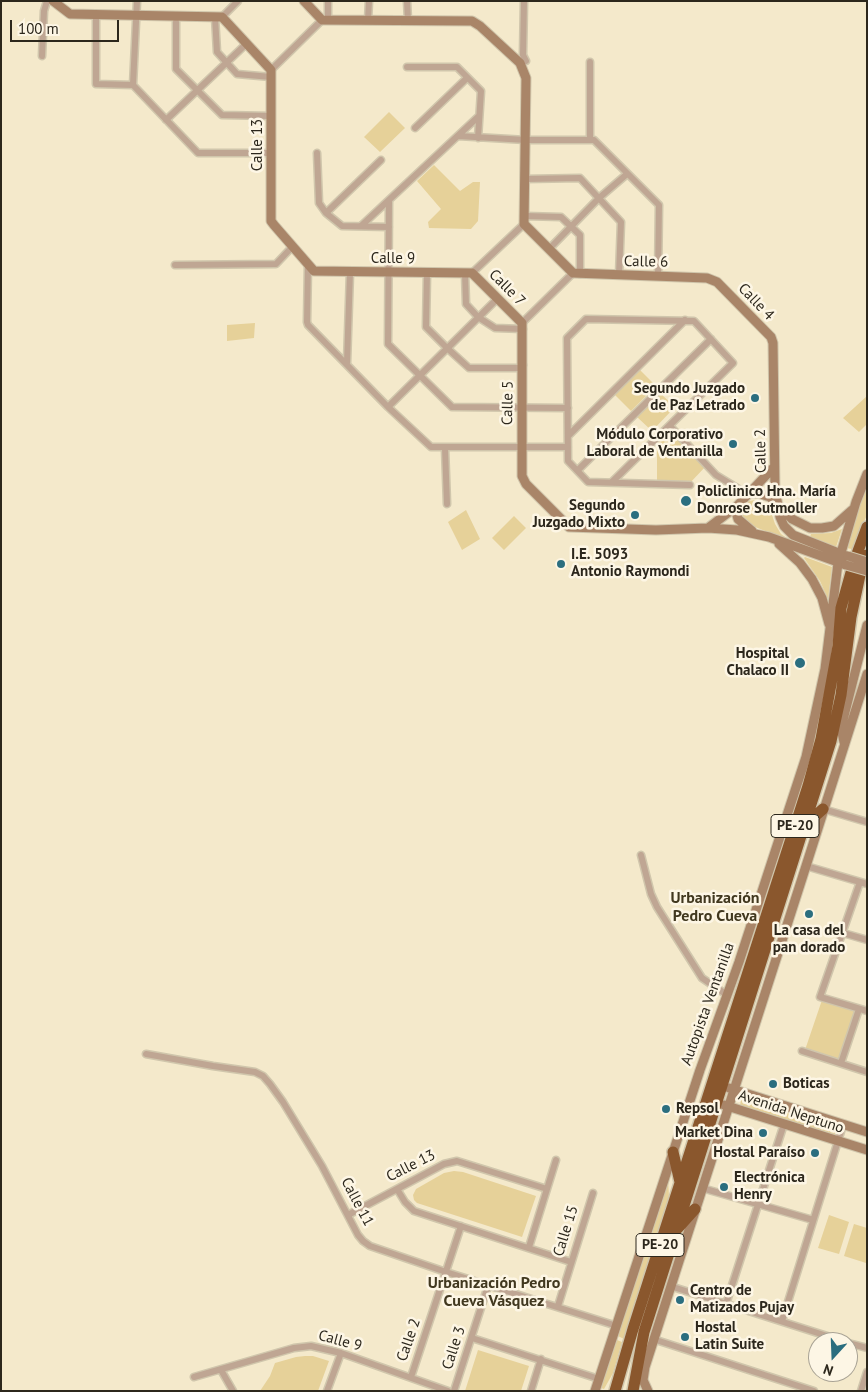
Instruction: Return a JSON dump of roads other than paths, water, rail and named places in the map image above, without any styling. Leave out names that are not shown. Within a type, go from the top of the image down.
[{"type":"highway","name":"PE-20","points":[[854,562],[867,527]]},
{"type":"highway","name":"Autopista Ventanilla","points":[[711,1101],[806,824],[831,741],[841,695],[852,617],[854,562]]},
{"type":"highway","name":"Autopista Ventanilla","points":[[717,1085],[821,739],[838,646],[841,608],[854,562]]},
{"type":"highway","points":[[806,824],[823,809]]},
{"type":"highway","name":"PE-20","points":[[615,1391],[633,1329],[681,1183],[711,1101]]},
{"type":"highway","name":"PE-20","points":[[633,1391],[644,1332],[676,1231],[711,1101]]},
{"type":"highway","points":[[673,1152],[681,1183]]},
{"type":"highway","points":[[676,1231],[695,1209]]},
{"type":"street","points":[[42,56],[44,11],[47,1]]},
{"type":"street","points":[[53,1],[68,13],[96,16],[218,17],[238,1]]},
{"type":"street","points":[[133,85],[137,1]]},
{"type":"street","points":[[304,1],[325,20],[472,21],[523,62]]},
{"type":"street","points":[[218,17],[217,52],[237,74],[271,73],[325,20],[328,1]]},
{"type":"street","points":[[368,20],[369,1]]},
{"type":"street","points":[[407,1],[408,21]]},
{"type":"street","points":[[524,1],[522,55],[526,78],[525,220],[576,274]]},
{"type":"street","points":[[96,16],[96,84],[133,85],[198,153],[271,153]]},
{"type":"street","points":[[218,17],[271,73]]},
{"type":"street","points":[[176,22],[176,69],[222,115],[271,116]]},
{"type":"street","points":[[166,120],[244,46]]},
{"type":"street","points":[[590,62],[592,139],[659,205],[658,276]]},
{"type":"street","points":[[407,67],[457,67],[481,91],[478,138]]},
{"type":"street","name":"Calle 13","points":[[271,73],[272,221],[293,246]]},
{"type":"street","points":[[415,128],[467,78]]},
{"type":"street","points":[[361,226],[479,116]]},
{"type":"street","points":[[458,136],[526,140],[592,139]]},
{"type":"street","points":[[317,153],[319,203],[326,212],[342,226],[389,227]]},
{"type":"street","points":[[326,212],[381,160]]},
{"type":"street","points":[[551,247],[599,198],[627,174]]},
{"type":"street","points":[[526,179],[579,178],[599,198],[621,222],[619,275]]},
{"type":"street","points":[[389,200],[388,343],[452,407],[568,408]]},
{"type":"street","points":[[560,217],[571,226],[581,238],[576,274],[522,326],[495,328],[478,317],[466,304],[468,273],[525,220],[560,217]]},
{"type":"street","points":[[175,265],[274,265],[293,246],[311,268],[307,324],[388,407],[431,447],[568,447]]},
{"type":"street","name":"Calle 9","points":[[311,268],[350,272],[468,273]]},
{"type":"street","points":[[347,363],[350,272]]},
{"type":"street","points":[[427,273],[426,327],[447,348],[469,368],[519,368],[523,365]]},
{"type":"street","name":"Calle 7","points":[[468,273],[522,326]]},
{"type":"street","name":"Calle 6","points":[[576,274],[707,278],[717,282]]},
{"type":"street","name":"Calle 4","points":[[717,282],[773,342]]},
{"type":"street","points":[[388,407],[495,301]]},
{"type":"street","points":[[612,482],[733,363],[696,322],[685,320],[589,319],[584,320],[567,338],[567,460],[589,482],[690,485]]},
{"type":"street","points":[[568,436],[685,320]]},
{"type":"street","name":"Calle 5","points":[[522,326],[521,448],[522,476],[526,484],[569,527],[573,528],[656,530],[708,528]]},
{"type":"street","points":[[578,470],[711,339]]},
{"type":"street","name":"Calle 2","points":[[773,342],[774,467],[780,517],[784,526],[793,535],[854,562]]},
{"type":"street","points":[[670,426],[716,475],[747,494],[762,494],[770,497],[792,519],[800,524],[810,528],[822,528],[838,524],[854,508]]},
{"type":"street","points":[[445,448],[447,504]]},
{"type":"street","points":[[708,528],[737,506],[774,467]]},
{"type":"street","points":[[708,528],[753,532],[854,562],[854,508],[867,474]]},
{"type":"street","points":[[737,506],[738,519],[753,532]]},
{"type":"street","points":[[769,536],[787,550],[812,579],[822,598],[830,629]]},
{"type":"street","name":"Autopista Ventanilla","points":[[595,1391],[806,757],[821,693],[830,629],[854,562]]},
{"type":"street","points":[[844,742],[841,728],[867,625]]},
{"type":"street","points":[[648,1391],[644,1384],[643,1375],[653,1339],[806,866],[844,742],[861,703],[867,674]]},
{"type":"street","points":[[823,809],[867,822]]},
{"type":"street","points":[[641,855],[651,894],[657,907],[702,978],[727,995]]},
{"type":"street","points":[[806,866],[863,883],[820,997],[867,1011]]},
{"type":"street","points":[[843,933],[867,940]]},
{"type":"street","points":[[841,1063],[859,1009]]},
{"type":"street","points":[[802,1051],[867,1072]]},
{"type":"street","name":"Calle 11","points":[[146,1054],[255,1072],[263,1076],[283,1102],[322,1166],[358,1234],[370,1246],[488,1286],[558,1306],[617,1326]]},
{"type":"street","name":"Avenida Neptuno","points":[[717,1085],[867,1132]]},
{"type":"street","name":"Avenida Neptuno","points":[[711,1101],[867,1150]]},
{"type":"street","points":[[726,1304],[784,1124]]},
{"type":"street","points":[[782,1322],[843,1125]]},
{"type":"street","name":"Calle 13","points":[[348,1215],[444,1164],[457,1160],[547,1189]]},
{"type":"street","points":[[529,1248],[556,1160]]},
{"type":"street","points":[[702,1188],[813,1220]]},
{"type":"street","points":[[397,1189],[405,1202],[414,1211],[571,1262]]},
{"type":"street","name":"Calle 15","points":[[558,1306],[593,1193]]},
{"type":"street","name":"Calle 2","points":[[411,1377],[461,1226]]},
{"type":"street","name":"Calle 3","points":[[454,1391],[488,1286]]},
{"type":"street","points":[[670,1286],[814,1332]]},
{"type":"street","points":[[472,1338],[599,1378]]},
{"type":"street","points":[[653,1339],[814,1391]]},
{"type":"street","name":"Calle 9","points":[[194,1377],[303,1347],[320,1348],[341,1353],[448,1391]]},
{"type":"street","points":[[327,1391],[341,1353]]},
{"type":"street","points":[[530,1391],[541,1359]]},
{"type":"street","points":[[222,1370],[233,1391]]},
{"type":"street","points":[[861,1391],[867,1372]]},
{"type":"place","name":"Segundo Juzgado de Paz Letrado","points":[[755,398]]},
{"type":"place","name":"Módulo Corporativo Laboral de Ventanilla","points":[[733,444]]},
{"type":"place","name":"Policlinico Hna. María Donrose Sutmoller","points":[[686,501]]},
{"type":"place","name":"Segundo Juzgado Mixto","points":[[635,515]]},
{"type":"place","name":"I.E. 5093 Antonio Raymondi","points":[[561,564]]},
{"type":"place","name":"Hospital Chalaco II","points":[[800,663]]},
{"type":"place","name":"La casa del pan dorado","points":[[809,914]]},
{"type":"place","name":"Boticas","points":[[773,1084]]},
{"type":"place","name":"Repsol","points":[[666,1109]]},
{"type":"place","name":"Market Dina","points":[[763,1133]]},
{"type":"place","name":"Hostal Paraíso","points":[[815,1153]]},
{"type":"place","name":"Electrónica Henry","points":[[724,1187]]},
{"type":"place","name":"Centro de Matizados Pujay","points":[[680,1300]]},
{"type":"place","name":"Hostal Latin Suite","points":[[685,1337]]},
{"type":"district","name":"Urbanización Pedro Cueva","points":[[715,907]]},
{"type":"district","name":"Urbanización Pedro Cueva Vásquez","points":[[494,1292]]}]
